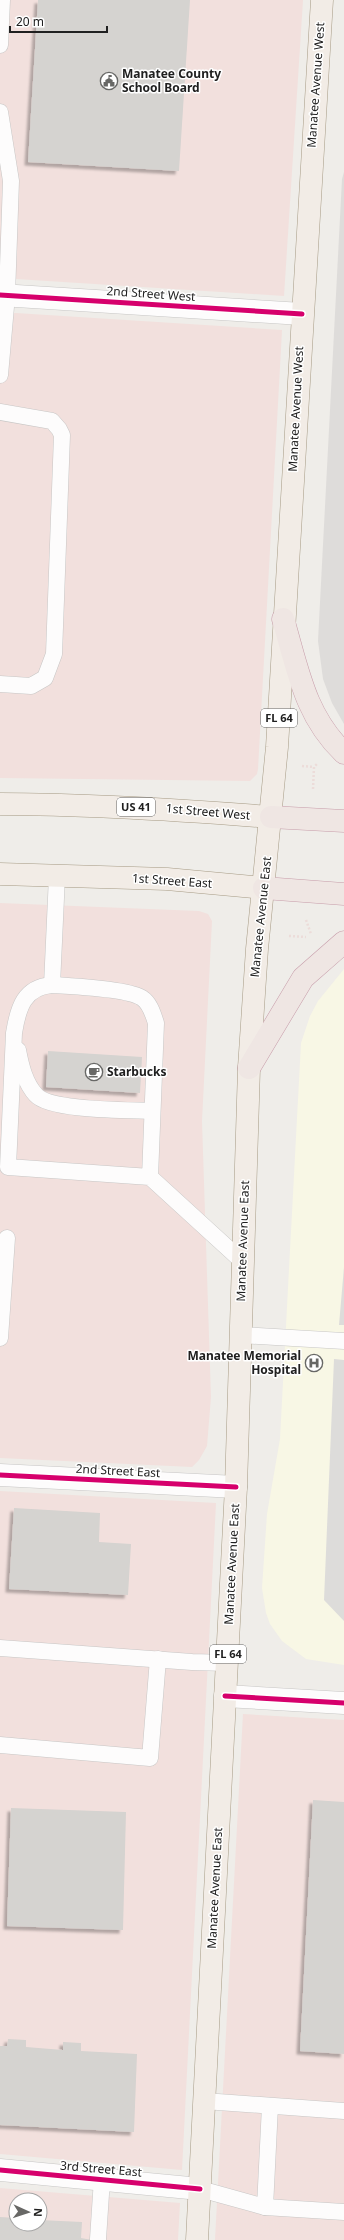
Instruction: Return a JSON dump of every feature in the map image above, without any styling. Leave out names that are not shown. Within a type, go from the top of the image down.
[{"type":"highway","points":[[284,619],[308,703],[330,740],[344,753]]},
{"type":"highway","name":"1st Street West","points":[[272,817],[344,821]]},
{"type":"highway","name":"1st Street East","points":[[264,888],[344,894]]},
{"type":"highway","points":[[249,1068],[303,978],[344,942]]},
{"type":"main road","name":"Manatee Avenue West","points":[[272,817],[322,0]]},
{"type":"main road","name":"1st Street West","points":[[0,804],[60,804],[175,809],[272,817]]},
{"type":"main road","name":"Manatee Avenue East","points":[[197,2240],[236,1487],[249,1068],[257,949],[272,817]]},
{"type":"main road","name":"1st Street East","points":[[0,874],[167,879],[264,888]]},
{"type":"street","name":"2nd Street West","points":[[3,295],[302,314]]},
{"type":"street","name":"2nd Street East","points":[[0,1475],[236,1487]]},
{"type":"street","points":[[225,1696],[344,1703]]},
{"type":"street","name":"3rd Street East","points":[[0,2170],[200,2189]]},
{"type":"lane","points":[[0,45],[2,0]]},
{"type":"lane","points":[[0,112],[11,181],[3,295],[0,375]]},
{"type":"lane","points":[[0,412],[52,421],[59,428],[62,435],[54,654],[45,678],[31,686],[0,684]]},
{"type":"lane","points":[[52,985],[57,876]]},
{"type":"lane","points":[[150,1177],[156,1022],[150,1007],[142,998],[126,993],[52,985],[41,986],[31,991],[17,1015],[14,1033],[8,1166],[150,1177],[243,1262]]},
{"type":"lane","points":[[14,1033],[26,1080],[37,1096],[55,1104],[152,1111]]},
{"type":"lane","points":[[0,1338],[7,1238]]},
{"type":"lane","points":[[241,1335],[344,1341]]},
{"type":"lane","points":[[0,1648],[158,1659],[227,1662]]},
{"type":"lane","points":[[0,1745],[150,1758],[158,1659]]},
{"type":"lane","points":[[204,2101],[344,2111]]},
{"type":"lane","points":[[265,2207],[270,2106]]},
{"type":"lane","points":[[98,2239],[102,2179]]},
{"type":"lane","points":[[200,2189],[265,2207],[344,2212]]},
{"type":"path","points":[[313,789],[314,767],[318,763]]},
{"type":"path","points":[[289,936],[312,937]]},
{"type":"shaded area","points":[[0,0],[303,0],[284,296],[0,278]]},
{"type":"shaded area","points":[[344,172],[344,724],[332,703],[323,679],[318,641],[342,179]]},
{"type":"shaded area","points":[[0,312],[282,330],[258,769],[257,774],[250,781],[0,778]]},
{"type":"shaded area","points":[[0,903],[199,911],[208,914],[212,921],[202,1121],[211,1397],[207,1446],[199,1460],[192,1467],[0,1458]]},
{"type":"shaded area","name":"Manatee Memorial Hospital","points":[[344,969],[344,1665],[306,1659],[282,1641],[270,1624],[266,1613],[262,1588],[267,1514],[280,1439],[301,1043],[310,1016],[318,1001]]},
{"type":"shaded area","points":[[344,1267],[344,1325],[339,1325]]},
{"type":"shaded area","points":[[334,1359],[344,1360],[344,1621],[324,1600]]},
{"type":"shaded area","points":[[0,1491],[216,1503],[182,2170],[0,2154]]},
{"type":"shaded area","points":[[243,1714],[344,1720],[344,2240],[215,2240]]},
{"type":"shaded area","points":[[0,2188],[48,2192],[180,2203],[178,2240],[0,2240]]},
{"type":"building","name":"Manatee County School Board","points":[[38,0],[190,0],[179,171],[28,162]]},
{"type":"building","name":"Starbucks","points":[[48,1051],[142,1057],[140,1093],[46,1087]]},
{"type":"building","points":[[14,1508],[100,1513],[99,1542],[131,1544],[128,1595],[9,1589]]},
{"type":"building","points":[[313,1800],[344,1802],[344,2054],[300,2051]]},
{"type":"building","points":[[11,1808],[126,1812],[123,1930],[7,1926]]},
{"type":"building","points":[[8,2039],[26,2040],[26,2047],[63,2050],[63,2042],[81,2043],[81,2051],[137,2054],[134,2132],[0,2125],[0,2046],[7,2046]]},
{"type":"building","points":[[0,2217],[8,2218],[8,2232],[48,2232],[48,2220],[82,2222],[81,2238],[92,2240],[0,2240]]},
{"type":"cycle path","points":[[0,295],[302,314]]},
{"type":"cycle path","points":[[0,1475],[236,1487]]},
{"type":"cycle path","points":[[225,1696],[344,1703]]},
{"type":"cycle path","points":[[0,2170],[200,2189]]},
{"type":"place","name":"Manatee County School Board","points":[[109,81]]},
{"type":"place","name":"Starbucks","points":[[94,1072]]},
{"type":"place","name":"Manatee Memorial Hospital","points":[[314,1363]]}]
